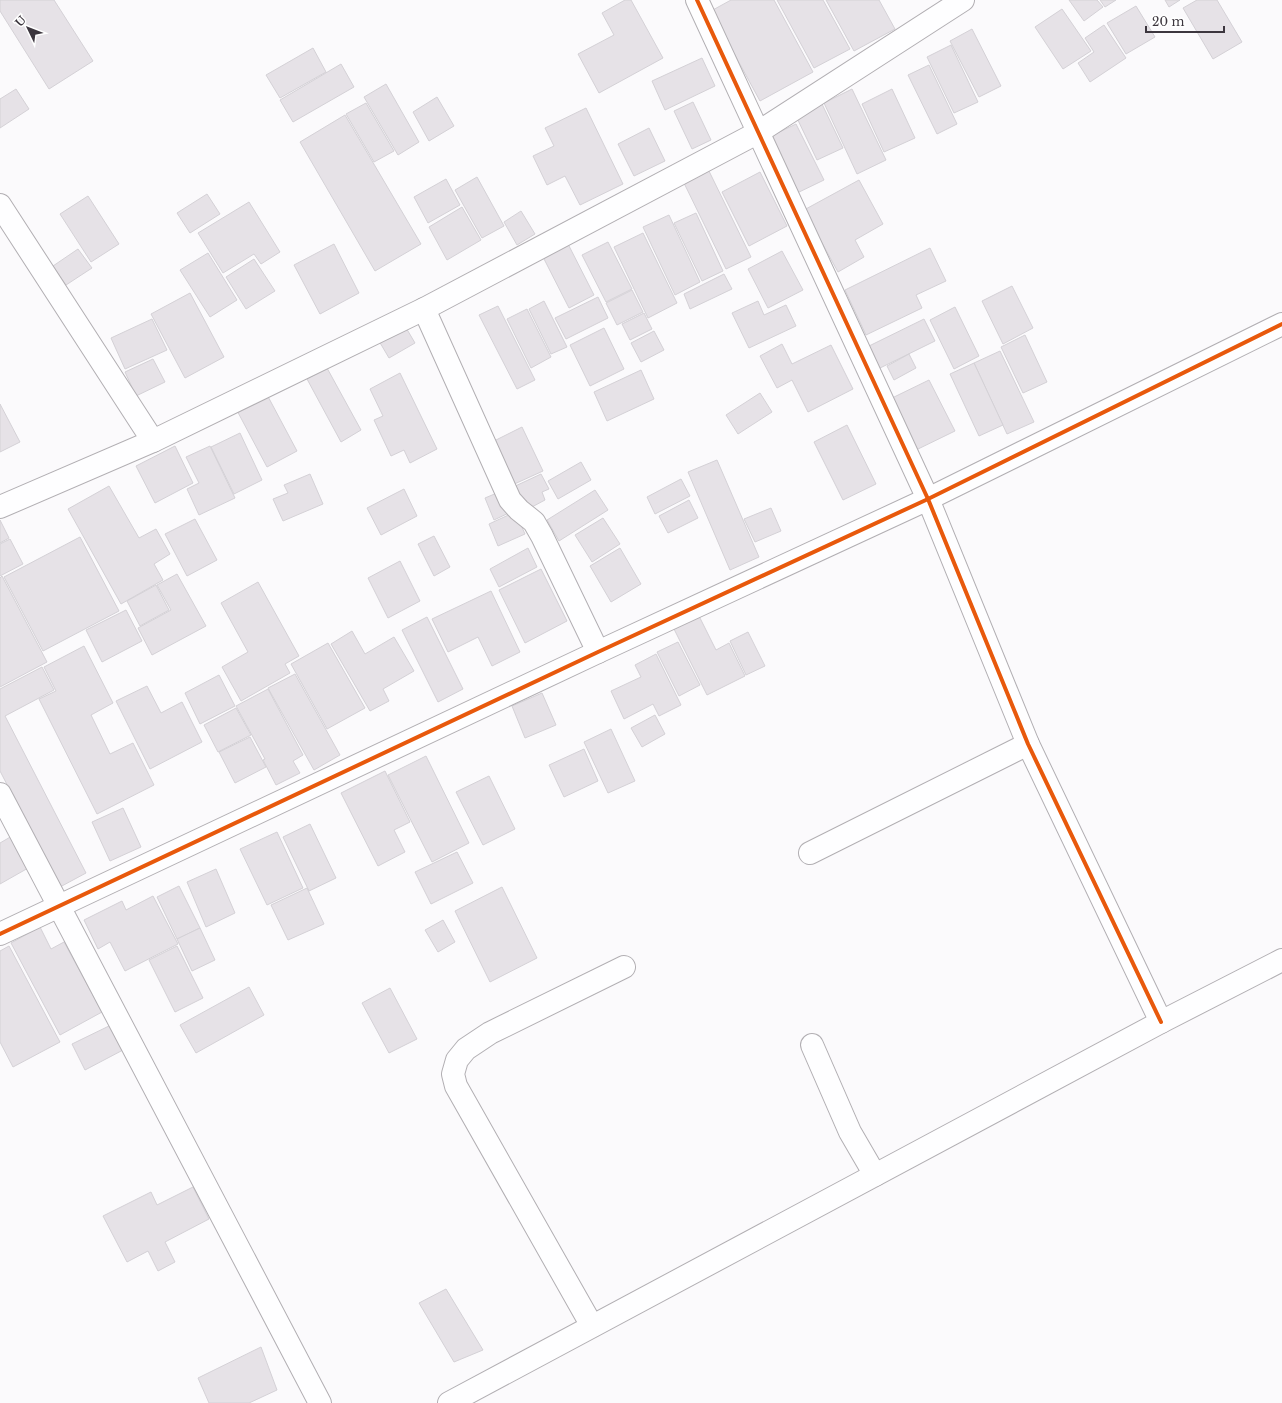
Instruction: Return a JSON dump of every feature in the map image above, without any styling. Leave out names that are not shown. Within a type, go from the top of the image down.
[{"type":"street","points":[[697,0],[757,133],[928,499],[1028,744],[1161,1022]]},
{"type":"street","points":[[0,507],[153,441],[424,309],[757,133],[964,0]]},
{"type":"street","points":[[0,205],[153,441]]},
{"type":"street","points":[[424,309],[510,500],[519,510],[527,514],[537,526],[598,652]]},
{"type":"street","points":[[0,934],[598,652],[928,499],[1282,324]]},
{"type":"street","points":[[810,853],[1028,744]]},
{"type":"street","points":[[0,794],[320,1403]]},
{"type":"street","points":[[449,1403],[1161,1022],[1282,960]]},
{"type":"street","points":[[592,1326],[456,1086],[453,1074],[456,1060],[466,1049],[490,1033],[624,967]]},
{"type":"street","points":[[812,1045],[850,1132],[875,1175]]},
{"type":"building","points":[[0,0],[54,0],[93,61],[49,89],[0,11]]},
{"type":"building","points":[[625,0],[631,0],[663,58],[599,93],[578,54],[614,35],[602,13]]},
{"type":"building","points":[[731,0],[774,0],[813,72],[760,101],[711,11]]},
{"type":"building","points":[[777,0],[823,0],[850,49],[814,68]]},
{"type":"building","points":[[826,0],[879,0],[895,29],[854,51]]},
{"type":"building","points":[[1069,0],[1097,0],[1103,7],[1084,21]]},
{"type":"building","points":[[1100,0],[1116,0],[1105,7]]},
{"type":"building","points":[[1165,0],[1180,0],[1169,7]]},
{"type":"building","points":[[1197,0],[1217,0],[1242,42],[1213,59],[1183,8]]},
{"type":"building","points":[[1136,6],[1155,37],[1126,54],[1107,23]]},
{"type":"building","points":[[1062,9],[1091,51],[1063,69],[1035,27]]},
{"type":"building","points":[[1104,25],[1126,58],[1090,82],[1078,63],[1094,52],[1085,38]]},
{"type":"building","points":[[972,29],[1001,86],[979,97],[950,41]]},
{"type":"building","points":[[951,45],[978,102],[954,113],[927,57]]},
{"type":"building","points":[[313,48],[326,72],[280,98],[266,75]]},
{"type":"building","points":[[702,58],[715,86],[665,110],[652,81]]},
{"type":"building","points":[[341,64],[354,87],[293,122],[280,100]]},
{"type":"building","points":[[929,65],[957,124],[937,134],[908,75]]},
{"type":"building","points":[[386,84],[419,142],[398,155],[364,97]]},
{"type":"building","points":[[16,89],[29,109],[0,128],[0,99]]},
{"type":"building","points":[[852,89],[886,160],[857,174],[824,103]]},
{"type":"building","points":[[892,89],[915,138],[884,152],[862,104]]},
{"type":"building","points":[[437,97],[454,126],[429,141],[413,112]]},
{"type":"building","points":[[693,102],[711,140],[692,149],[674,111]]},
{"type":"building","points":[[366,103],[394,151],[374,162],[346,114]]},
{"type":"building","points":[[822,104],[843,148],[817,160],[796,116]]},
{"type":"building","points":[[586,108],[623,184],[580,205],[565,176],[547,185],[533,156],[554,146],[545,128]]},
{"type":"building","points":[[345,115],[421,244],[375,271],[300,142]]},
{"type":"building","points":[[796,124],[824,180],[795,194],[767,138]]},
{"type":"building","points":[[649,128],[665,161],[634,176],[618,144]]},
{"type":"building","points":[[708,169],[751,257],[726,269],[683,181]]},
{"type":"building","points":[[760,172],[787,226],[749,246],[722,192]]},
{"type":"building","points":[[477,177],[504,226],[482,238],[455,190]]},
{"type":"building","points":[[446,179],[460,205],[428,223],[414,197]]},
{"type":"building","points":[[859,180],[883,224],[855,240],[864,257],[838,272],[804,210]]},
{"type":"building","points":[[207,194],[220,214],[190,233],[177,213]]},
{"type":"building","points":[[88,196],[119,244],[91,262],[60,214]]},
{"type":"building","points":[[249,202],[280,252],[261,264],[254,254],[223,273],[198,233]]},
{"type":"building","points":[[462,207],[481,240],[447,260],[429,227]]},
{"type":"building","points":[[521,211],[535,234],[517,245],[504,222]]},
{"type":"building","points":[[696,213],[723,271],[702,281],[674,223]]},
{"type":"building","points":[[669,215],[700,282],[675,295],[643,227]]},
{"type":"building","points":[[643,233],[677,303],[648,318],[614,247]]},
{"type":"building","points":[[567,242],[594,295],[569,308],[542,255]]},
{"type":"building","points":[[608,242],[632,289],[606,302],[582,255]]},
{"type":"building","points":[[334,244],[359,293],[320,314],[294,265]]},
{"type":"building","points":[[930,248],[946,281],[916,295],[922,308],[866,335],[845,290]]},
{"type":"building","points":[[78,249],[92,268],[66,285],[53,266]]},
{"type":"building","points":[[782,251],[803,290],[768,308],[748,269]]},
{"type":"building","points":[[208,253],[237,300],[210,317],[180,270]]},
{"type":"building","points":[[254,259],[275,291],[246,309],[226,277]]},
{"type":"building","points":[[724,274],[732,289],[690,309],[684,294]]},
{"type":"building","points":[[1012,286],[1033,328],[1003,344],[982,301]]},
{"type":"building","points":[[632,290],[643,312],[617,325],[606,303]]},
{"type":"building","points":[[190,293],[224,357],[185,378],[151,314]]},
{"type":"building","points":[[598,297],[608,318],[566,339],[555,318]]},
{"type":"building","points":[[544,301],[567,347],[551,354],[529,309]]},
{"type":"building","points":[[758,301],[764,315],[786,305],[796,326],[749,348],[732,313]]},
{"type":"building","points":[[498,306],[535,380],[517,389],[479,315]]},
{"type":"building","points":[[955,307],[979,356],[954,369],[930,320]]},
{"type":"building","points":[[527,309],[551,357],[531,368],[507,319]]},
{"type":"building","points":[[644,313],[652,329],[630,340],[622,324]]},
{"type":"building","points":[[152,319],[167,350],[125,369],[111,338]]},
{"type":"building","points":[[924,319],[935,341],[878,369],[867,347]]},
{"type":"building","points":[[405,326],[415,343],[389,358],[379,341]]},
{"type":"building","points":[[604,328],[624,369],[590,386],[570,345]]},
{"type":"building","points":[[654,331],[664,350],[641,362],[631,343]]},
{"type":"building","points":[[1025,335],[1047,382],[1023,393],[1001,347]]},
{"type":"building","points":[[782,344],[792,364],[831,345],[853,389],[808,412],[792,380],[777,388],[760,356]]},
{"type":"building","points":[[1000,351],[1034,422],[1007,434],[974,363]]},
{"type":"building","points":[[909,354],[916,368],[894,380],[887,366]]},
{"type":"building","points":[[153,359],[165,382],[136,396],[125,372]]},
{"type":"building","points":[[974,363],[1003,425],[979,436],[950,374]]},
{"type":"building","points":[[327,368],[361,430],[341,442],[307,379]]},
{"type":"building","points":[[641,370],[654,399],[607,421],[594,392]]},
{"type":"building","points":[[400,373],[437,449],[410,463],[404,450],[391,456],[374,420],[383,416],[370,389]]},
{"type":"building","points":[[929,380],[955,431],[916,450],[890,399]]},
{"type":"building","points":[[264,389],[297,451],[267,467],[234,405]]},
{"type":"building","points":[[760,393],[772,412],[738,434],[726,415]]},
{"type":"building","points":[[0,404],[20,442],[0,452]]},
{"type":"building","points":[[847,425],[876,484],[843,500],[814,442]]},
{"type":"building","points":[[522,427],[543,471],[510,486],[490,443]]},
{"type":"building","points":[[240,433],[262,480],[234,494],[211,447]]},
{"type":"building","points":[[175,446],[193,483],[155,503],[136,466]]},
{"type":"building","points":[[210,446],[235,498],[199,515],[187,489],[199,483],[186,457]]},
{"type":"building","points":[[717,460],[759,557],[730,570],[688,472]]},
{"type":"building","points":[[581,462],[591,480],[558,499],[548,481]]},
{"type":"building","points":[[310,474],[323,504],[283,521],[273,499],[288,493],[284,485]]},
{"type":"building","points":[[541,474],[549,489],[542,492],[545,500],[530,508],[526,500],[516,505],[509,489]]},
{"type":"building","points":[[681,479],[690,496],[655,514],[647,497]]},
{"type":"building","points":[[109,486],[139,538],[156,529],[170,554],[154,564],[163,580],[121,604],[68,509]]},
{"type":"building","points":[[404,489],[417,516],[381,535],[367,508]]},
{"type":"building","points":[[504,490],[513,511],[494,520],[485,498]]},
{"type":"building","points":[[595,490],[608,510],[559,541],[547,520]]},
{"type":"building","points":[[689,500],[698,518],[668,533],[659,516]]},
{"type":"building","points":[[771,508],[781,531],[755,542],[744,519]]},
{"type":"building","points":[[515,512],[525,534],[498,546],[489,524]]},
{"type":"building","points":[[603,518],[620,544],[592,562],[575,535]]},
{"type":"building","points":[[195,519],[217,560],[187,576],[165,534]]},
{"type":"building","points":[[0,520],[9,538],[0,543]]},
{"type":"building","points":[[434,536],[450,567],[434,576],[418,544]]},
{"type":"building","points":[[80,537],[119,611],[43,651],[4,577]]},
{"type":"building","points":[[10,539],[23,564],[0,576],[0,544]]},
{"type":"building","points":[[528,548],[537,567],[499,587],[490,569]]},
{"type":"building","points":[[620,548],[641,584],[611,602],[590,566]]},
{"type":"building","points":[[400,561],[420,601],[388,618],[368,578]]},
{"type":"building","points":[[541,569],[567,621],[525,643],[499,590]]},
{"type":"building","points":[[177,574],[206,626],[152,655],[138,628],[171,610],[157,585]]},
{"type":"building","points":[[2,576],[47,662],[0,687],[0,578]]},
{"type":"building","points":[[258,582],[299,656],[285,664],[290,673],[241,701],[222,667],[248,652],[221,603]]},
{"type":"building","points":[[156,585],[169,610],[140,626],[127,601]]},
{"type":"building","points":[[491,591],[520,652],[492,666],[478,637],[448,652],[432,619]]},
{"type":"building","points":[[126,610],[142,641],[102,662],[86,630]]},
{"type":"building","points":[[699,616],[716,650],[729,643],[745,676],[707,695],[674,629]]},
{"type":"building","points":[[427,617],[463,689],[438,702],[402,630]]},
{"type":"building","points":[[352,631],[365,654],[394,637],[414,671],[383,689],[389,701],[370,711],[331,644]]},
{"type":"building","points":[[748,632],[765,666],[746,675],[730,641]]},
{"type":"building","points":[[678,642],[700,685],[679,696],[657,652]]},
{"type":"building","points":[[328,643],[365,708],[327,729],[291,664]]},
{"type":"building","points":[[84,646],[113,703],[91,715],[110,754],[133,743],[154,785],[97,814],[39,699],[56,691],[44,667]]},
{"type":"building","points":[[656,654],[681,705],[659,716],[653,704],[624,719],[611,691],[641,677],[635,665]]},
{"type":"building","points":[[42,667],[54,690],[5,716],[86,873],[60,887],[0,771],[0,689]]},
{"type":"building","points":[[295,674],[340,755],[314,770],[268,688]]},
{"type":"building","points":[[219,675],[235,706],[200,724],[185,693]]},
{"type":"building","points":[[147,686],[161,713],[182,702],[202,742],[150,769],[116,701]]},
{"type":"building","points":[[268,689],[303,755],[293,761],[300,773],[276,785],[263,760],[265,759],[236,706]]},
{"type":"building","points":[[542,693],[556,725],[525,738],[512,706]]},
{"type":"building","points":[[236,708],[251,735],[218,752],[204,725]]},
{"type":"building","points":[[655,715],[665,734],[642,747],[631,728]]},
{"type":"building","points":[[611,729],[635,781],[608,793],[584,742]]},
{"type":"building","points":[[250,737],[266,767],[235,783],[219,752]]},
{"type":"building","points":[[584,749],[598,781],[564,797],[549,765]]},
{"type":"building","points":[[426,756],[469,843],[432,862],[388,775]]},
{"type":"building","points":[[385,771],[410,822],[394,830],[405,852],[378,866],[341,793]]},
{"type":"building","points":[[489,776],[515,829],[483,845],[456,792]]},
{"type":"building","points":[[123,808],[141,847],[110,861],[92,822]]},
{"type":"building","points":[[310,824],[336,878],[309,891],[283,837]]},
{"type":"building","points":[[277,832],[303,888],[267,905],[240,849]]},
{"type":"building","points":[[12,836],[30,867],[0,884],[0,843]]},
{"type":"building","points":[[457,852],[473,883],[431,904],[415,872]]},
{"type":"building","points":[[216,869],[235,913],[206,927],[187,882]]},
{"type":"building","points":[[179,886],[200,928],[177,939],[157,897]]},
{"type":"building","points":[[502,887],[537,958],[490,982],[455,911]]},
{"type":"building","points":[[307,888],[324,924],[288,940],[271,905]]},
{"type":"building","points":[[153,896],[178,944],[125,971],[110,942],[98,949],[84,920],[122,901],[126,910]]},
{"type":"building","points":[[443,920],[455,942],[438,952],[425,930]]},
{"type":"building","points":[[40,927],[51,949],[64,942],[102,1012],[60,1035],[11,943]]},
{"type":"building","points":[[200,928],[215,960],[192,971],[177,939]]},
{"type":"building","points":[[9,946],[60,1042],[13,1067],[0,1042],[0,951]]},
{"type":"building","points":[[177,946],[203,998],[175,1012],[149,960]]},
{"type":"building","points":[[249,987],[264,1015],[196,1053],[180,1025]]},
{"type":"building","points":[[390,988],[417,1039],[389,1053],[362,1003]]},
{"type":"building","points":[[111,1025],[123,1050],[85,1070],[72,1044]]},
{"type":"building","points":[[193,1187],[209,1219],[165,1242],[175,1262],[158,1271],[148,1251],[127,1262],[103,1216],[151,1192],[157,1205]]},
{"type":"building","points":[[446,1289],[483,1350],[454,1362],[419,1303]]},
{"type":"building","points":[[261,1347],[277,1390],[249,1403],[209,1403],[198,1378]]},
{"type":"cycle path","points":[[697,0],[928,499],[1028,744],[1161,1022]]},
{"type":"cycle path","points":[[0,934],[598,652],[928,499],[1282,324]]}]
